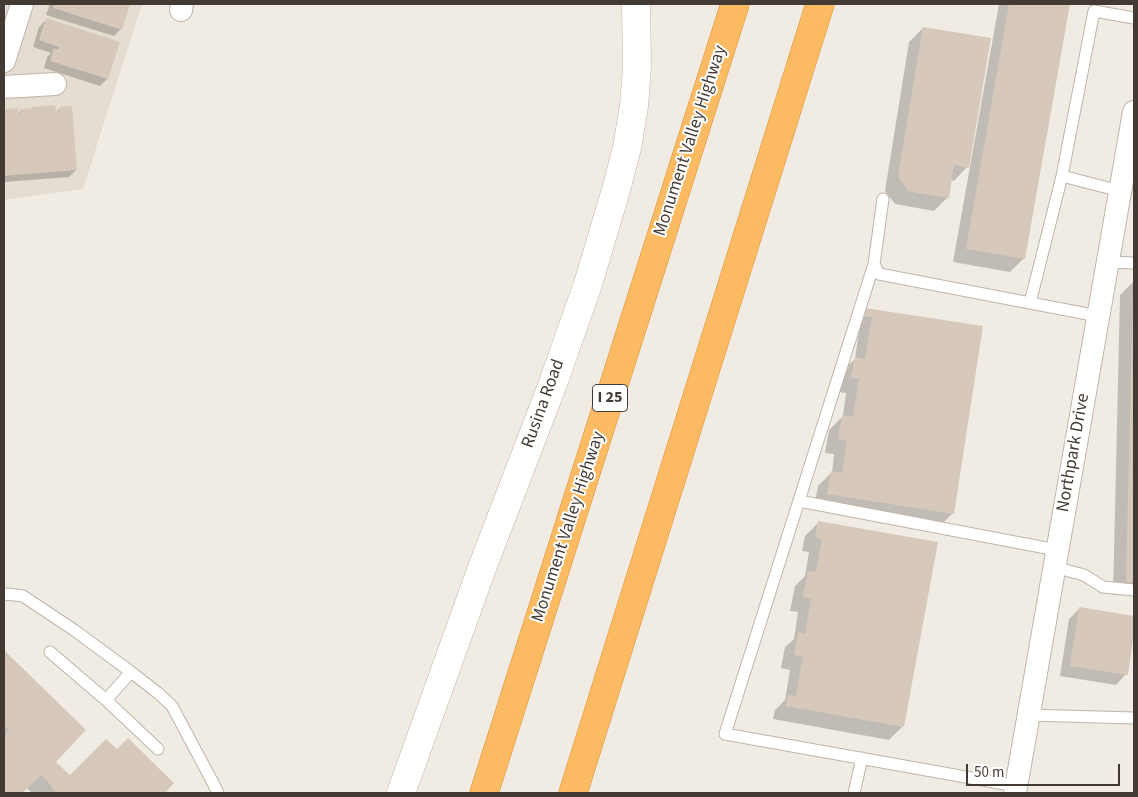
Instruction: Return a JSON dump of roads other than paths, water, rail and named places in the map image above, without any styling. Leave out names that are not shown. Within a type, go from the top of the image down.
[{"type":"highway","name":"Monument Valley Highway","points":[[484,793],[735,4]]},
{"type":"highway","points":[[572,793],[820,4]]},
{"type":"street","points":[[4,61],[22,4]]},
{"type":"street","name":"Rusina Road","points":[[401,793],[479,578],[552,386],[588,284],[616,190],[627,148],[634,106],[637,68],[636,4]]},
{"type":"street","points":[[4,87],[55,84]]},
{"type":"street","name":"Northpark Drive","points":[[1015,790],[1098,316],[1126,182],[1134,112]]},
{"type":"lane","points":[[1030,303],[1062,176],[1094,11],[1134,18]]},
{"type":"lane","points":[[1062,176],[1126,182]]},
{"type":"lane","points":[[883,199],[874,264],[725,734],[862,758],[1015,790]]},
{"type":"lane","points":[[1108,262],[1134,263]]},
{"type":"lane","points":[[874,264],[879,274],[1098,316]]},
{"type":"lane","points":[[798,501],[1056,558],[1102,587],[1134,590]]},
{"type":"lane","points":[[4,595],[23,596],[74,630],[158,693],[172,706],[218,793]]},
{"type":"lane","points":[[50,652],[106,700],[158,749]]},
{"type":"lane","points":[[106,700],[131,672]]},
{"type":"lane","points":[[1028,715],[1134,718]]},
{"type":"lane","points":[[854,793],[862,758]]}]
